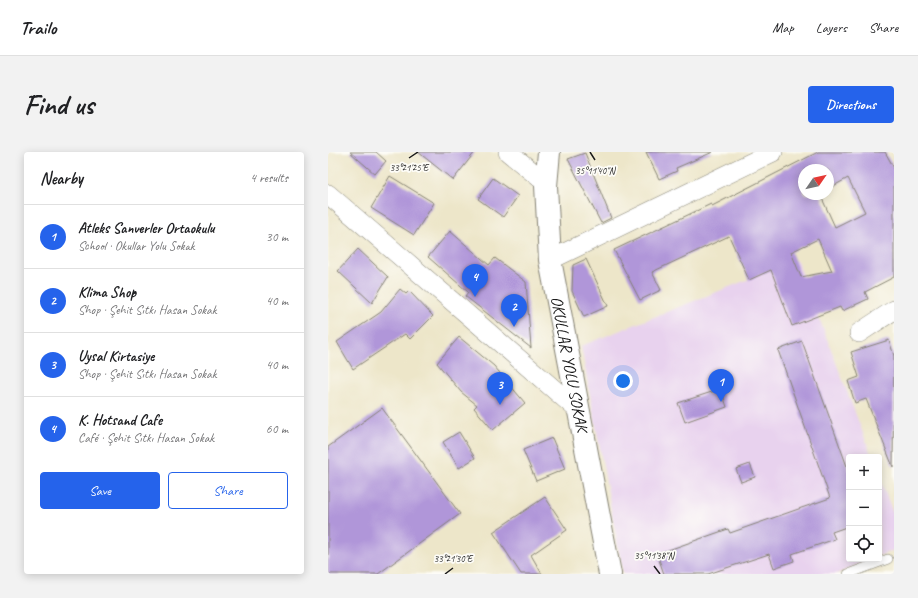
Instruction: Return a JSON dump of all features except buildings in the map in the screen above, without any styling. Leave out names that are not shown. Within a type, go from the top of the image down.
[{"type":"street","points":[[508,152],[546,183]]},
{"type":"street","name":"OKULLAR YOLU SOKAK","points":[[549,152],[546,183],[550,260],[610,574]]},
{"type":"street","points":[[550,260],[773,152]]},
{"type":"street","points":[[328,194],[578,410]]},
{"type":"street","points":[[859,333],[894,310]]},
{"type":"lane","points":[[848,574],[888,559]]},
{"type":"shaded area","points":[[797,260],[871,454],[846,454],[846,562],[865,562],[836,574],[623,574],[581,346]]},
{"type":"shaded area","points":[[882,484],[894,516],[894,550],[882,555]]},
{"type":"place","name":"K. Hotsand Cafe","points":[[475,297]]},
{"type":"place","name":"Klima Shop","points":[[514,327]]},
{"type":"place","name":"Atleks Sanverler Ortaokulu","points":[[721,402]]},
{"type":"place","name":"Uysal Kirtasiye","points":[[500,405]]}]
